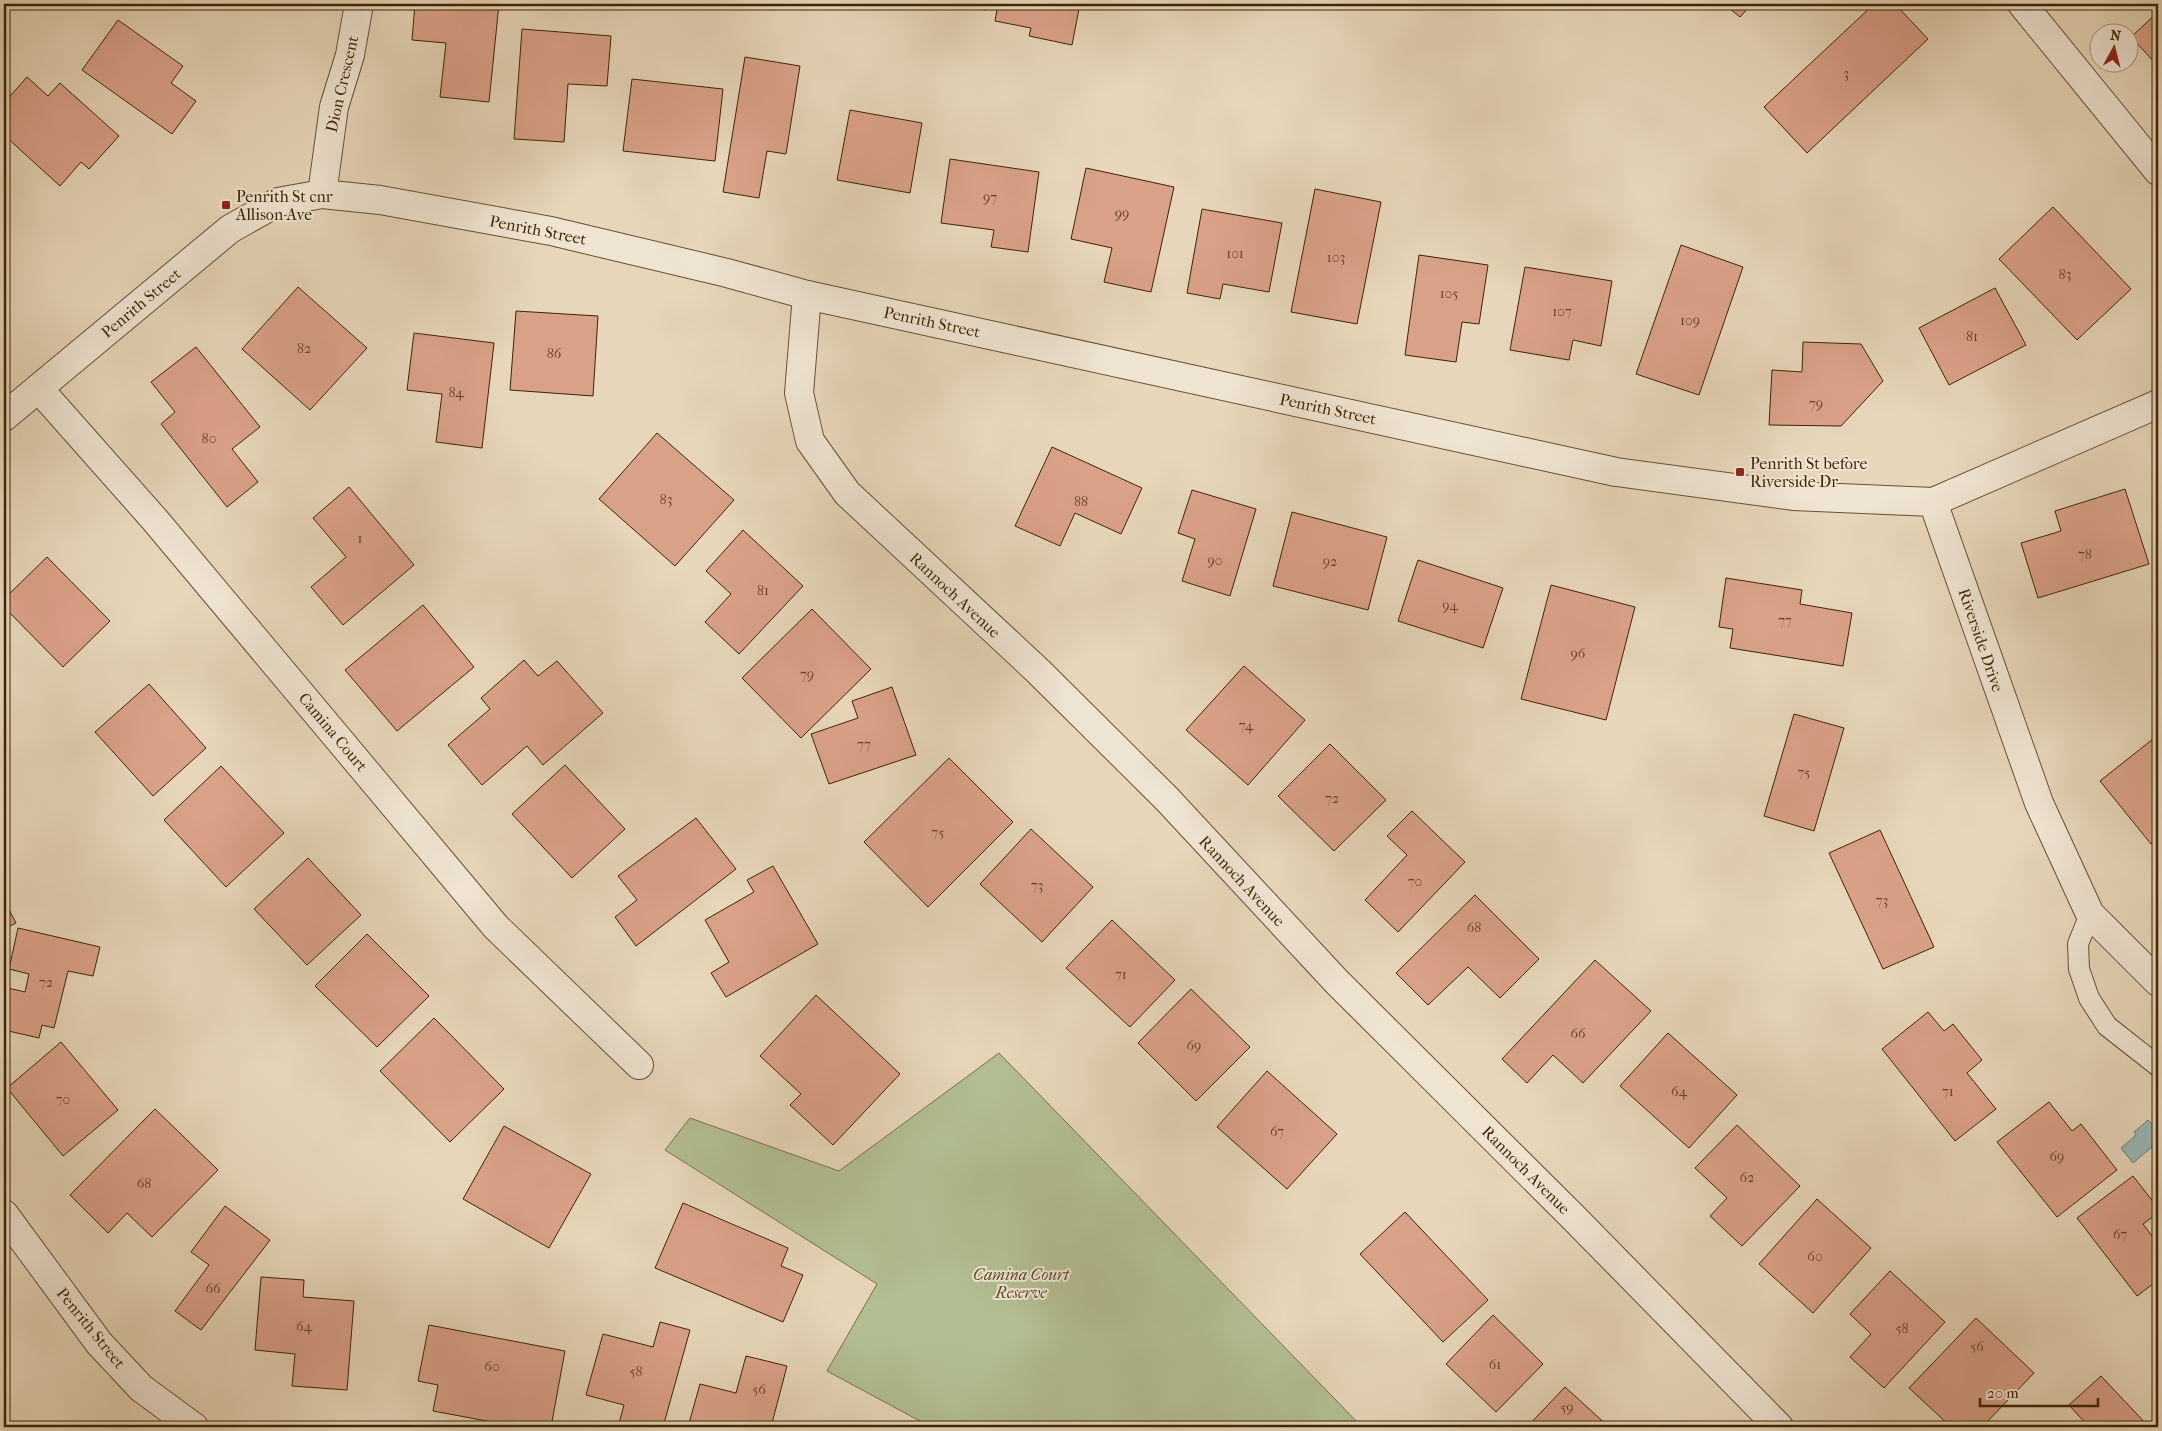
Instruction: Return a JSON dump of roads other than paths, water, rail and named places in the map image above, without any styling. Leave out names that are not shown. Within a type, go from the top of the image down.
[{"type":"street","name":"Dion Crescent","points":[[322,194],[334,107],[350,55],[359,4]]},
{"type":"street","points":[[2022,4],[2158,171]]},
{"type":"street","name":"Penrith Street","points":[[4,417],[230,229],[278,202],[322,194],[380,200],[551,231],[727,273],[807,295],[1616,472],[1793,496],[1933,502]]},
{"type":"street","name":"Rannoch Avenue","points":[[807,295],[799,393],[810,441],[846,493],[1038,671],[1167,799],[1337,982],[1576,1219],[1779,1427]]},
{"type":"street","name":"Camina Court","points":[[39,389],[155,520],[496,927],[639,1064]]},
{"type":"street","points":[[1933,502],[2158,404]]},
{"type":"street","name":"Riverside Drive","points":[[1933,502],[2038,804],[2090,914],[2158,982]]},
{"type":"street","name":"Penrith Street","points":[[4,1214],[99,1343],[141,1388],[194,1427]]},
{"type":"lane","points":[[2090,914],[2078,944],[2079,969],[2089,998],[2107,1026],[2158,1066]]},
{"type":"water","points":[[2158,1119],[2158,1142],[2133,1163],[2121,1148],[2136,1135],[2134,1132],[2148,1120],[2152,1124]]},
{"type":"place","name":"Penrith St cnr Allison Ave","points":[[226,205]]},
{"type":"place","name":"Penrith St before Riverside Dr","points":[[1740,472]]},
{"type":"park label","name":"Camina Court Reserve","points":[[1021,1283]]}]
